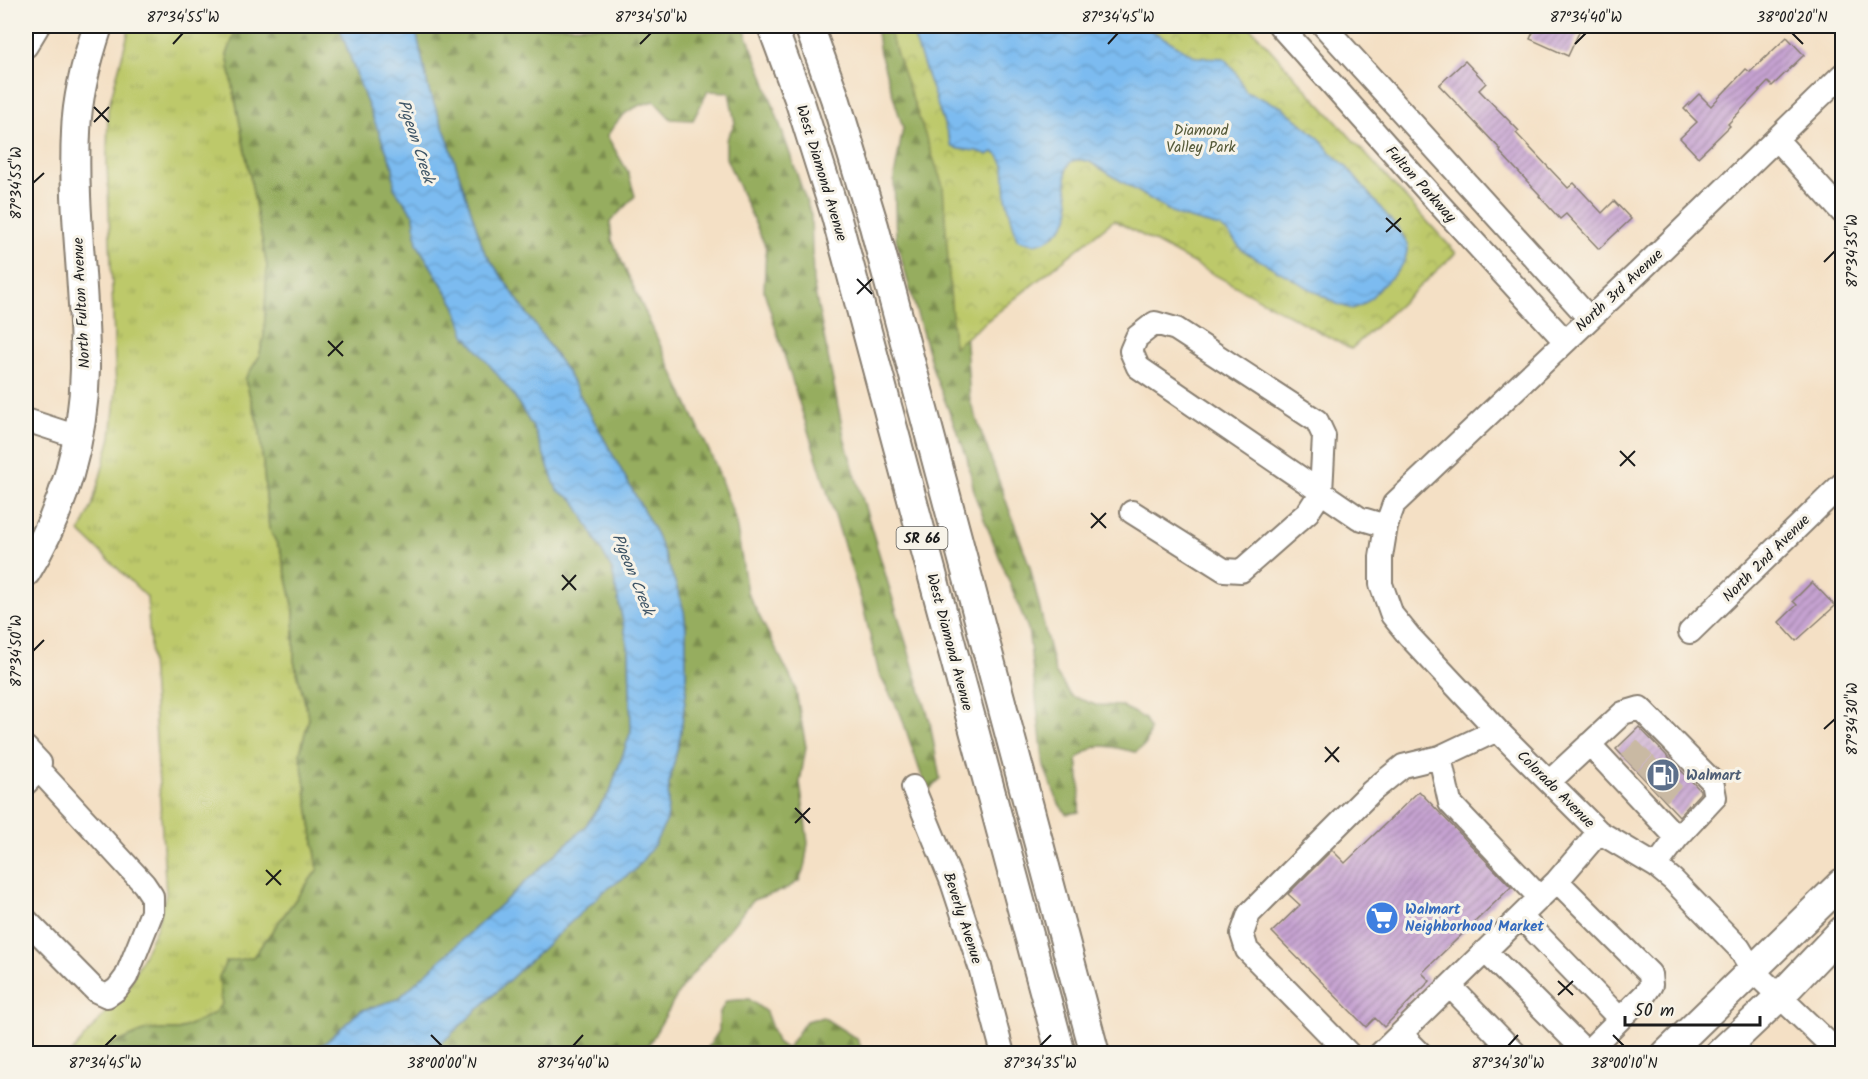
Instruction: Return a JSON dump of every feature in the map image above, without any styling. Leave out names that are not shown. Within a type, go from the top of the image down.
[{"type":"main road","name":"North Fulton Avenue","points":[[26,572],[61,501],[78,437],[83,400],[85,369],[76,213],[76,131],[84,76],[99,26]]},
{"type":"main road","name":"West Diamond Avenue","points":[[772,26],[799,99],[836,216],[1060,1053]]},
{"type":"main road","name":"SR 66","points":[[809,26],[835,98],[874,226],[1095,1053]]},
{"type":"main road","points":[[1666,1053],[1754,971],[1842,883]]},
{"type":"main road","points":[[1719,1053],[1780,996],[1842,931]]},
{"type":"street","points":[[26,46],[38,26]]},
{"type":"street","name":"Fulton Parkway","points":[[1280,26],[1565,341]]},
{"type":"street","points":[[1324,26],[1589,318]]},
{"type":"street","name":"North 3rd Avenue","points":[[1394,504],[1641,270],[1842,75]]},
{"type":"street","points":[[1776,139],[1842,212]]},
{"type":"street","points":[[1132,512],[1224,570],[1241,571],[1308,512],[1321,492],[1324,436],[1317,421],[1176,329],[1155,323],[1137,337],[1131,351],[1138,367],[1321,492],[1359,518],[1386,526]]},
{"type":"street","points":[[26,420],[78,437]]},
{"type":"street","name":"North 2nd Avenue","points":[[1690,632],[1842,484]]},
{"type":"street","name":"Colorado Avenue","points":[[1394,504],[1386,526],[1381,557],[1381,584],[1392,615],[1409,636],[1497,730],[1599,832],[1656,866],[1673,880],[1739,948],[1754,971],[1839,1053]]},
{"type":"street","points":[[1549,782],[1623,713],[1640,708],[1657,735],[1680,759],[1712,781],[1715,797],[1677,838],[1656,866]]},
{"type":"street","points":[[1349,1053],[1247,950],[1242,934],[1250,915],[1372,791],[1403,766],[1440,757],[1497,730]]},
{"type":"street","points":[[1589,744],[1638,785],[1677,838]]},
{"type":"street","points":[[26,748],[40,763],[32,777],[144,884],[152,896],[152,912],[126,977],[107,996],[96,991],[26,920]]},
{"type":"street","points":[[1440,757],[1450,803],[1540,898]]},
{"type":"street","name":"Beverly Avenue","points":[[914,787],[952,882],[980,967],[1003,1053]]},
{"type":"street","points":[[1380,1053],[1557,881],[1599,832]]},
{"type":"street","points":[[1485,951],[1586,1053],[1651,985],[1650,974],[1557,881]]},
{"type":"street","points":[[1521,917],[1620,1019]]},
{"type":"street","points":[[1450,986],[1516,1053]]},
{"type":"street","points":[[1401,1034],[1421,1053]]},
{"type":"shaded area","points":[[26,446],[32,452],[37,474],[26,504]]},
{"type":"green space","points":[[130,26],[237,26],[227,55],[267,266],[264,337],[259,357],[245,379],[260,431],[269,528],[281,552],[294,609],[294,661],[309,718],[300,753],[318,869],[253,957],[219,977],[222,1004],[213,1014],[179,1030],[146,1030],[109,1046],[106,1053],[70,1054],[128,987],[156,929],[166,894],[147,597],[80,532],[92,506],[111,437],[116,390],[107,162],[108,109]]},
{"type":"green space","points":[[237,26],[339,26],[393,167],[394,188],[414,215],[417,244],[455,305],[466,335],[513,394],[535,431],[557,489],[574,500],[612,570],[629,651],[631,731],[610,792],[584,828],[398,999],[360,1011],[314,1053],[106,1054],[109,1046],[146,1030],[179,1030],[213,1014],[222,1004],[219,977],[226,962],[253,957],[318,869],[300,753],[309,718],[294,661],[294,609],[281,552],[269,528],[260,431],[245,379],[259,357],[264,337],[267,266],[227,55]]},
{"type":"green space","points":[[415,26],[743,26],[762,73],[811,215],[813,282],[845,441],[930,722],[940,779],[930,789],[922,777],[901,715],[879,674],[862,602],[764,291],[766,248],[726,158],[726,140],[735,123],[729,92],[708,91],[693,120],[671,119],[654,101],[638,106],[621,117],[607,136],[628,172],[635,196],[610,222],[612,240],[716,466],[736,522],[747,592],[795,686],[806,747],[800,782],[808,843],[804,869],[799,881],[784,890],[753,900],[682,987],[644,1053],[424,1053],[445,1040],[603,892],[635,870],[667,820],[669,783],[680,738],[686,693],[686,629],[684,611],[676,585],[656,533],[567,372],[484,251],[447,137],[429,91]]},
{"type":"green space","points":[[876,26],[910,26],[952,147],[970,401],[1030,567],[1055,672],[1071,696],[1096,705],[1122,706],[1145,719],[1150,730],[1146,744],[1136,752],[1098,746],[1084,753],[1077,760],[1080,786],[1079,812],[1066,814],[1059,804],[1044,767],[1028,629],[975,496],[967,457],[934,373],[896,240],[894,178],[903,128],[880,53]]},
{"type":"green space","name":"Diamond Valley Park","points":[[887,26],[1249,26],[1456,253],[1351,349],[1114,220],[954,347],[943,186]]},
{"type":"green space","points":[[749,999],[766,1012],[777,1042],[787,1049],[806,1021],[823,1017],[857,1039],[864,1053],[706,1053],[719,1031],[719,1014],[726,1001]]},
{"type":"water","name":"Pigeon Creek","points":[[339,26],[415,26],[429,91],[447,137],[484,251],[567,372],[656,533],[676,585],[684,611],[686,629],[686,693],[680,738],[669,783],[667,820],[654,845],[635,870],[603,892],[445,1040],[424,1053],[314,1053],[360,1011],[398,999],[584,828],[610,792],[631,731],[629,651],[612,570],[574,500],[557,490],[535,431],[513,394],[465,335],[455,305],[417,244],[414,215],[394,188],[393,167]]},
{"type":"water","name":"Diamond Valley Park","points":[[910,26],[1144,26],[1196,57],[1224,58],[1235,71],[1246,92],[1282,107],[1321,140],[1330,152],[1346,166],[1408,244],[1403,264],[1369,300],[1352,309],[1337,304],[1243,251],[1220,227],[1178,216],[1090,162],[1078,160],[1070,162],[1067,169],[1070,207],[1064,225],[1043,242],[1031,243],[1017,239],[1006,198],[1004,165],[999,156],[993,152],[988,155],[952,147]]},
{"type":"building","points":[[1536,26],[1582,26],[1568,56],[1530,39]]},
{"type":"building","points":[[1787,37],[1804,55],[1772,86],[1768,82],[1728,124],[1730,126],[1698,157],[1680,138],[1697,122],[1684,109],[1699,94],[1711,106],[1746,69],[1750,72]]},
{"type":"building","points":[[1465,61],[1486,83],[1479,90],[1519,131],[1516,133],[1568,188],[1574,183],[1602,213],[1614,201],[1631,219],[1599,249],[1566,214],[1560,219],[1500,152],[1501,150],[1439,85]]},
{"type":"building","points":[[1812,582],[1835,606],[1796,641],[1779,622],[1797,605],[1793,601]]},
{"type":"building","name":"Walmart","points":[[1639,727],[1700,790],[1700,793],[1679,816],[1616,749]]},
{"type":"building","name":"Walmart Neighborhood Market","points":[[1419,791],[1511,887],[1422,973],[1430,981],[1384,1027],[1375,1018],[1366,1027],[1272,932],[1300,905],[1288,894],[1332,850],[1345,863]]},
{"type":"tunnel","points":[[1629,763],[1653,739]]},
{"type":"tunnel","points":[[1645,779],[1668,756]]},
{"type":"tunnel","points":[[1659,794],[1682,771]]},
{"type":"place","name":"Walmart","points":[[1663,775]]},
{"type":"place","name":"Walmart Neighborhood Market","points":[[1382,918]]}]
